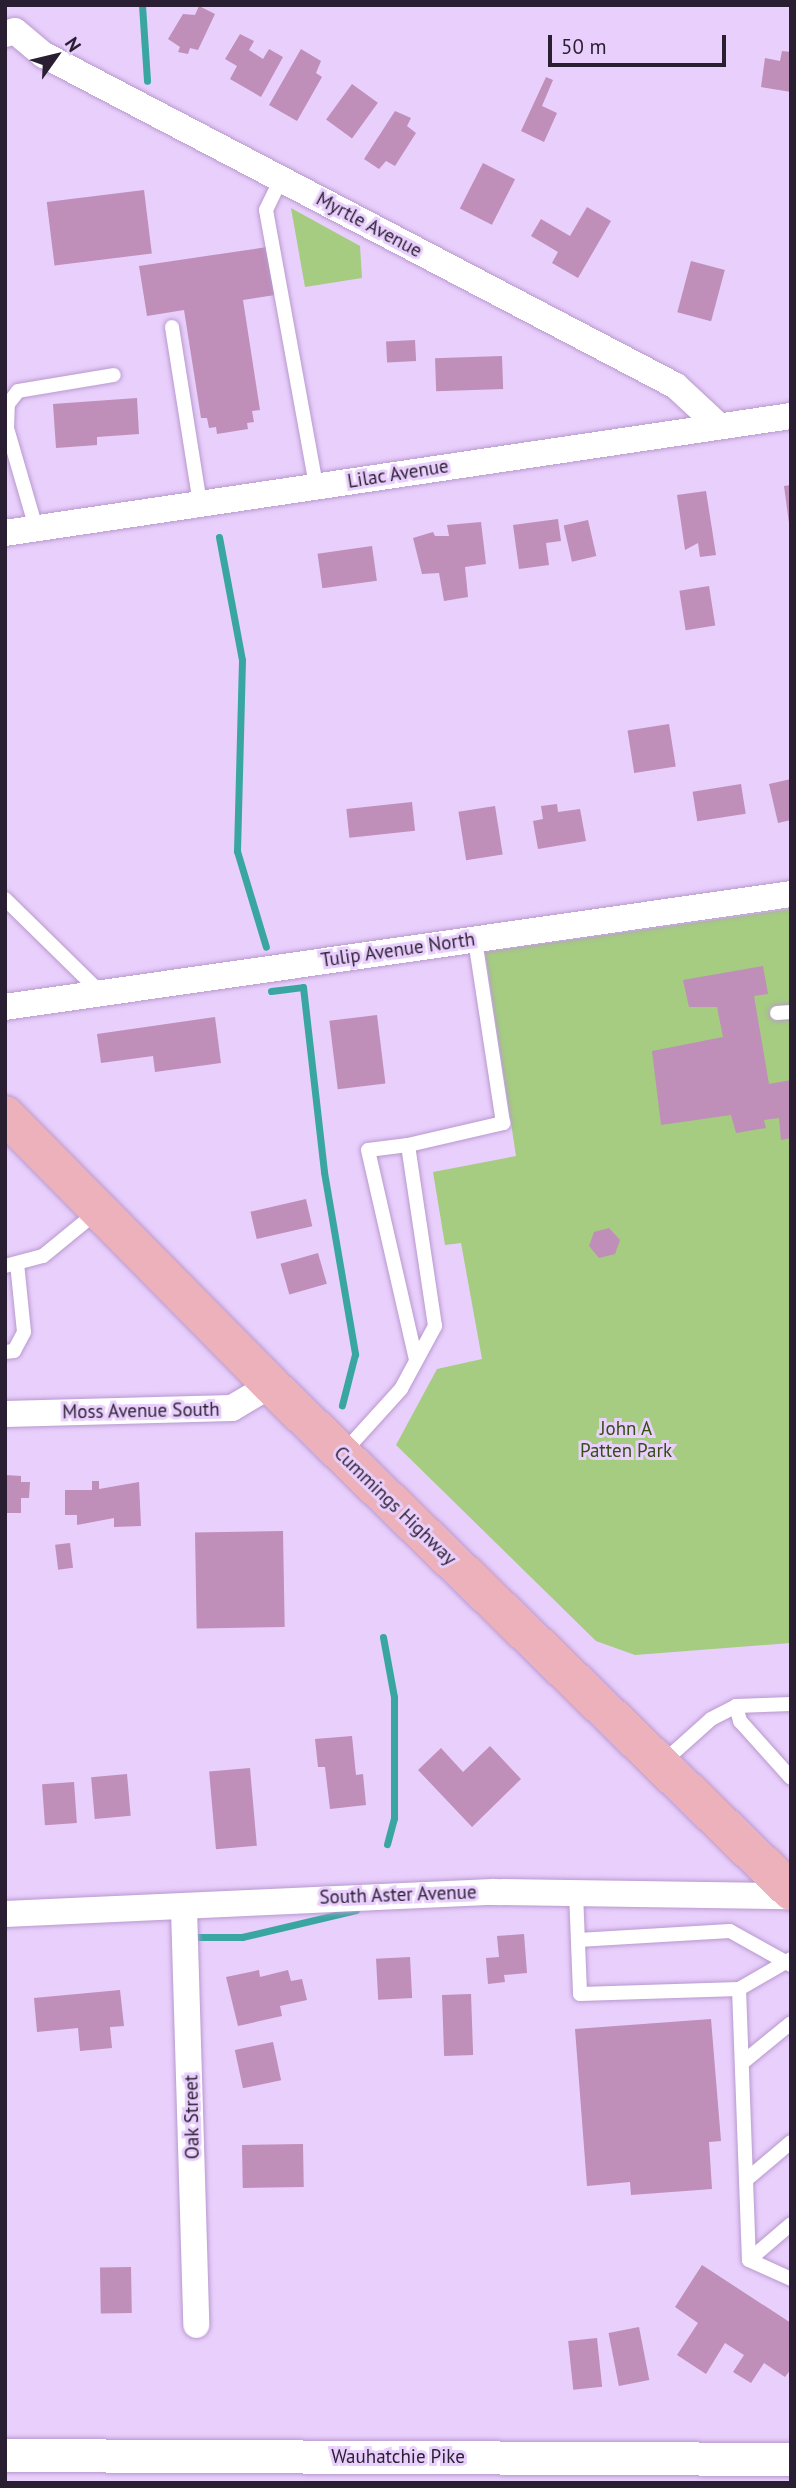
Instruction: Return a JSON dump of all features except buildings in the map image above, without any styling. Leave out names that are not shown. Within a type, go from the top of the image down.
[{"type":"main road","name":"Cummings Highway","points":[[5,1115],[271,1385],[791,1893]]},
{"type":"street","name":"Myrtle Avenue","points":[[8,27],[44,55],[677,386],[718,425]]},
{"type":"street","name":"Lilac Avenue","points":[[5,533],[791,416]]},
{"type":"street","name":"Tulip Avenue North","points":[[5,1007],[791,894]]},
{"type":"street","name":"Moss Avenue South","points":[[5,1414],[232,1408],[271,1385]]},
{"type":"street","name":"South Aster Avenue","points":[[5,1914],[184,1909],[339,1895],[791,1893]]},
{"type":"street","name":"Oak Street","points":[[184,1909],[196,2325]]},
{"type":"street","name":"Wauhatchie Pike","points":[[5,2455],[791,2459]]},
{"type":"lane","points":[[281,179],[266,210],[316,486]]},
{"type":"lane","points":[[173,327],[200,504]]},
{"type":"lane","points":[[36,528],[7,428],[8,404],[19,391],[114,375]]},
{"type":"lane","points":[[5,899],[101,993]]},
{"type":"lane","points":[[416,1359],[368,1150],[408,1145],[503,1123],[475,939]]},
{"type":"lane","points":[[342,1454],[401,1389],[436,1326],[408,1145]]},
{"type":"lane","points":[[5,1352],[15,1351],[24,1332],[11,1264],[43,1256],[99,1210]]},
{"type":"lane","points":[[661,1764],[711,1719],[736,1706],[791,1704]]},
{"type":"lane","points":[[736,1706],[740,1721],[791,1778]]},
{"type":"lane","points":[[576,1893],[580,1994],[738,1989],[790,1962]]},
{"type":"lane","points":[[578,1940],[730,1931],[790,1962]]},
{"type":"lane","points":[[738,1989],[749,2260]]},
{"type":"lane","points":[[742,2063],[791,2023]]},
{"type":"lane","points":[[746,2180],[791,2142]]},
{"type":"lane","points":[[749,2260],[791,2224]]},
{"type":"lane","points":[[749,2260],[791,2279]]},
{"type":"green space","points":[[291,208],[360,246],[362,278],[305,287]]},
{"type":"green space","name":"John A Patten Park","points":[[791,909],[791,1643],[635,1655],[596,1641],[396,1445],[437,1369],[482,1359],[461,1243],[445,1245],[433,1172],[516,1156],[485,952]]},
{"type":"waterway","points":[[142,5],[147,81]]},
{"type":"waterway","points":[[219,537],[242,660],[237,851],[266,947]]},
{"type":"waterway","points":[[271,991],[303,987],[324,1172],[355,1354],[342,1405]]},
{"type":"waterway","points":[[383,1637],[394,1697],[394,1818],[387,1844]]},
{"type":"waterway","points":[[197,1937],[242,1937],[356,1910]]}]
